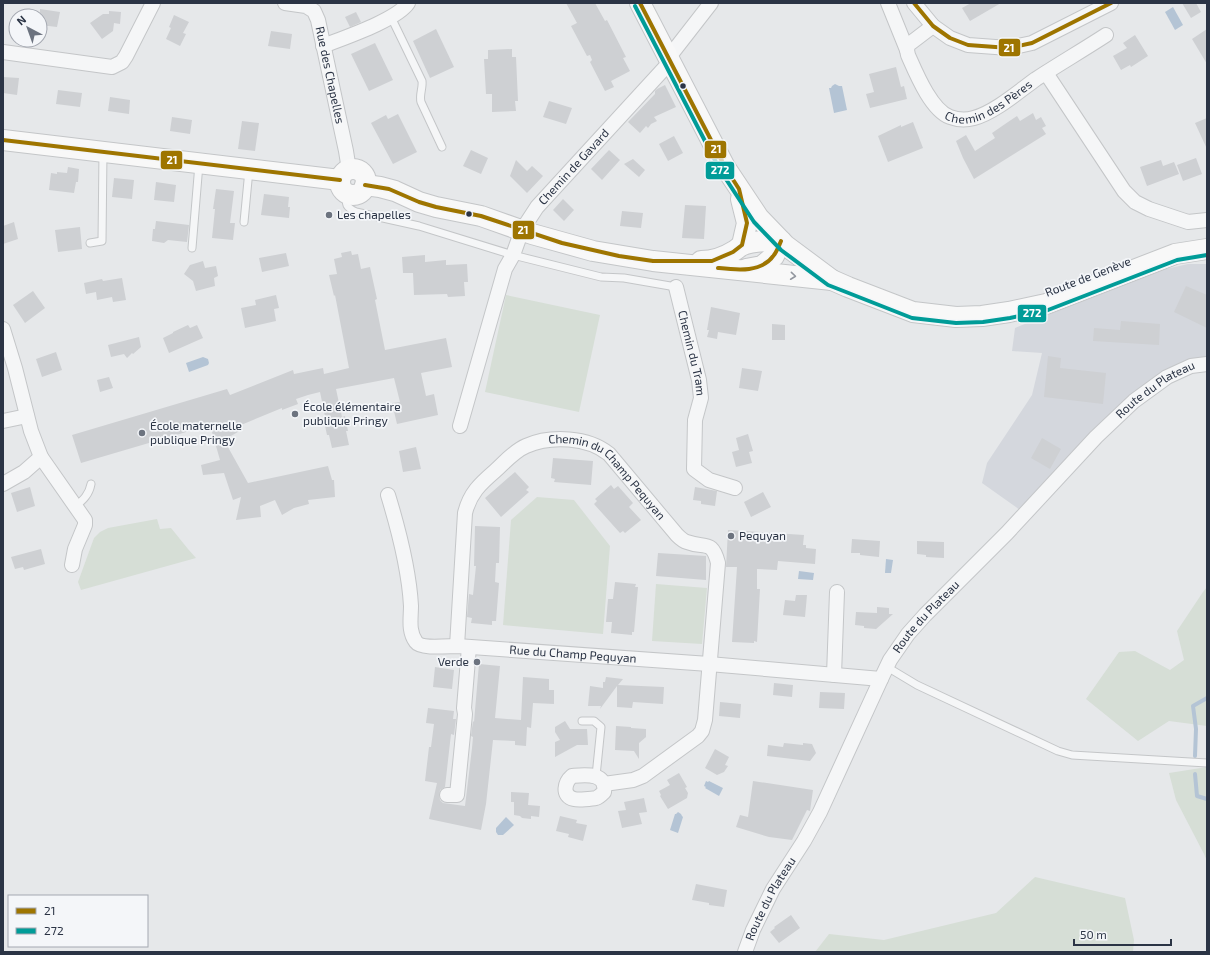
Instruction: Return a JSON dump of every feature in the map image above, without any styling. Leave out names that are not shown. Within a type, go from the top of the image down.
[{"type":"street","points":[[3,52],[112,67],[122,62],[126,56],[153,3]]},
{"type":"street","name":"Rue des Chapelles","points":[[285,3],[306,6],[314,11],[318,20],[346,151],[346,181]]},
{"type":"street","points":[[323,46],[360,32],[391,17],[398,13],[408,3]]},
{"type":"street","name":"Route de Genève","points":[[640,3],[725,167],[759,218],[785,245],[840,284],[913,312],[956,317],[982,316],[1046,304],[1175,254],[1207,249]]},
{"type":"street","name":"Chemin de Gavard","points":[[460,426],[505,269],[513,256],[522,230],[537,207],[670,59],[711,3]]},
{"type":"street","name":"Chemin des Pères","points":[[888,3],[923,87],[940,110],[949,117],[961,120],[974,118],[989,112],[1046,73],[1106,35]]},
{"type":"street","points":[[914,3],[933,26],[950,38],[968,45],[1010,48],[1032,43],[1111,3]]},
{"type":"street","points":[[907,50],[908,45],[933,26]]},
{"type":"street","points":[[1046,73],[1124,191],[1135,202],[1150,209],[1188,222],[1207,220]]},
{"type":"street","points":[[3,140],[346,181],[356,170],[362,173],[365,178],[365,185],[380,187],[424,204],[481,216],[562,243],[593,251],[840,284]]},
{"type":"street","points":[[739,189],[747,223],[742,246]]},
{"type":"street","name":"Route de Genève","points":[[840,284],[911,301],[980,305],[1041,296],[1175,243],[1207,237]]},
{"type":"street","points":[[653,260],[712,260],[733,252],[742,246],[762,241],[782,241],[774,256],[762,266],[741,270]]},
{"type":"street","name":"Chemin du Tram","points":[[676,287],[699,380],[701,398],[695,420],[694,469],[709,480],[735,488]]},
{"type":"street","points":[[3,329],[33,437],[41,457],[83,517],[85,525],[75,549],[72,565]]},
{"type":"street","name":"Route du Plateau","points":[[745,952],[753,930],[773,889],[804,841],[820,812],[884,673],[908,634],[1096,437],[1134,401],[1167,377],[1191,366],[1207,364]]},
{"type":"street","points":[[3,421],[27,416]]},
{"type":"street","name":"Chemin du Champ Pequyan","points":[[463,647],[465,513],[468,501],[481,483],[517,451],[538,442],[561,438],[603,449],[609,454],[677,535],[684,541],[709,546],[714,550],[718,563],[709,664]]},
{"type":"street","points":[[3,484],[24,472],[41,457]]},
{"type":"street","name":"Rue du Champ Pequyan","points":[[388,495],[409,582],[411,608],[410,623],[412,632],[416,642],[422,646],[463,647],[709,664],[834,675],[884,673]]},
{"type":"street","points":[[834,675],[837,592]]},
{"type":"street","points":[[447,794],[457,795],[465,714],[463,647]]},
{"type":"street","points":[[600,780],[639,779],[698,736],[702,731],[705,720],[709,664]]},
{"type":"lane","points":[[391,17],[422,81],[420,94],[421,102],[442,147]]},
{"type":"lane","points":[[90,243],[102,241],[103,152]]},
{"type":"lane","points":[[192,248],[199,164]]},
{"type":"lane","points":[[244,222],[249,169]]},
{"type":"lane","points":[[346,181],[346,203],[350,209],[356,212],[419,226],[513,256],[601,277],[624,278],[676,287]]},
{"type":"lane","points":[[75,506],[84,500],[88,494],[91,484]]},
{"type":"lane","points":[[884,673],[917,685],[1058,751],[1072,755],[1207,763]]},
{"type":"lane","points":[[582,721],[594,721],[601,727],[600,780]]},
{"type":"shaded area","points":[[1188,264],[1207,264],[1207,358],[1171,368],[1020,510],[982,483],[987,463],[1032,395],[1042,353],[1012,351],[1015,328],[1157,271]]},
{"type":"shaded area","points":[[506,295],[600,315],[579,412],[485,392]]},
{"type":"shaded area","points":[[537,497],[574,500],[610,546],[603,634],[503,625],[511,520]]},
{"type":"shaded area","points":[[157,519],[160,529],[171,528],[196,558],[81,590],[78,582],[94,538],[100,532],[108,528]]},
{"type":"shaded area","points":[[656,584],[707,588],[702,644],[652,641]]},
{"type":"shaded area","points":[[1207,587],[1207,726],[1169,721],[1138,741],[1086,699],[1119,652],[1135,651],[1170,670],[1184,660],[1177,631]]},
{"type":"shaded area","points":[[1207,767],[1207,861],[1176,800],[1169,773]]},
{"type":"shaded area","points":[[1035,877],[1125,898],[1134,940],[1133,952],[815,952],[829,934],[884,940],[996,913]]},
{"type":"water","points":[[1173,7],[1183,25],[1175,30],[1165,12]]},
{"type":"water","points":[[835,84],[842,86],[847,110],[834,113],[829,88]]},
{"type":"water","points":[[203,357],[208,359],[208,365],[189,372],[186,363]]},
{"type":"water","points":[[886,559],[893,560],[891,573],[885,573]]},
{"type":"water","points":[[799,571],[814,573],[813,580],[798,579]]},
{"type":"water","points":[[706,781],[723,788],[719,796],[705,788],[706,787],[704,786]]},
{"type":"water","points":[[678,812],[683,817],[678,833],[670,830],[675,814]]},
{"type":"water","points":[[506,817],[514,825],[503,835],[498,835],[496,828]]},
{"type":"building","points":[[566,3],[595,3],[605,21],[607,20],[626,57],[623,58],[630,71],[611,81],[614,87],[605,91],[590,62],[592,60],[590,55],[587,56],[571,26],[577,23]]},
{"type":"building","points":[[971,3],[1001,3],[970,21],[962,8]]},
{"type":"building","points":[[1182,3],[1196,3],[1201,12],[1191,18]]},
{"type":"building","points":[[48,10],[60,12],[57,27],[48,26]]},
{"type":"building","points":[[109,11],[121,12],[120,24],[114,23],[113,31],[102,39],[90,23],[103,14],[109,14]]},
{"type":"building","points":[[356,12],[361,22],[350,27],[345,17]]},
{"type":"building","points":[[174,15],[189,22],[183,33],[186,34],[180,46],[166,39],[171,28],[169,27]]},
{"type":"building","points":[[436,29],[454,67],[430,78],[413,41]]},
{"type":"building","points":[[1207,29],[1207,64],[1192,39]]},
{"type":"building","points":[[271,31],[292,34],[290,49],[268,46]]},
{"type":"building","points":[[1135,35],[1148,56],[1131,67],[1130,65],[1121,70],[1113,56],[1127,48],[1123,43]]},
{"type":"building","points":[[375,43],[393,80],[369,91],[351,54]]},
{"type":"building","points":[[512,49],[512,57],[516,57],[518,101],[515,101],[516,111],[492,112],[492,94],[486,94],[484,59],[488,59],[488,50]]},
{"type":"building","points":[[896,67],[901,87],[904,86],[907,99],[870,108],[866,94],[874,92],[869,74]]},
{"type":"building","points":[[3,77],[19,78],[17,95],[3,93]]},
{"type":"building","points":[[665,85],[676,107],[654,117],[657,121],[651,124],[648,128],[646,126],[640,133],[628,122],[655,94],[657,89]]},
{"type":"building","points":[[58,90],[82,93],[80,107],[56,104]]},
{"type":"building","points":[[110,97],[130,100],[129,114],[108,111]]},
{"type":"building","points":[[549,101],[572,108],[566,124],[543,117]]},
{"type":"building","points":[[1033,113],[1036,120],[1041,117],[1046,126],[1042,128],[1046,134],[974,179],[956,141],[966,135],[975,151],[995,138],[992,133],[1017,116],[1020,121]]},
{"type":"building","points":[[398,114],[417,152],[393,164],[371,123],[386,115],[388,119]]},
{"type":"building","points":[[172,117],[192,120],[190,134],[170,131]]},
{"type":"building","points":[[1207,118],[1207,149],[1195,123]]},
{"type":"building","points":[[242,121],[259,123],[255,151],[238,149]]},
{"type":"building","points":[[913,122],[923,148],[888,162],[878,136],[901,125],[901,127]]},
{"type":"building","points":[[674,136],[683,153],[668,161],[659,144]]},
{"type":"building","points":[[471,150],[488,158],[481,174],[463,166]]},
{"type":"building","points":[[609,150],[620,160],[602,180],[591,169]]},
{"type":"building","points":[[1196,158],[1202,174],[1183,181],[1177,165]]},
{"type":"building","points":[[633,159],[645,170],[639,177],[624,164]]},
{"type":"building","points":[[516,160],[527,171],[532,166],[543,176],[527,193],[510,176]]},
{"type":"building","points":[[1161,160],[1163,166],[1174,162],[1179,174],[1147,186],[1140,167]]},
{"type":"building","points":[[68,167],[79,169],[78,182],[76,182],[74,193],[49,190],[51,173],[67,173]]},
{"type":"building","points":[[114,178],[134,180],[132,199],[112,197]]},
{"type":"building","points":[[156,182],[176,185],[174,202],[154,200]]},
{"type":"building","points":[[216,189],[234,191],[230,223],[235,223],[233,240],[212,238],[215,209],[213,209]]},
{"type":"building","points":[[264,194],[289,197],[289,218],[261,215]]},
{"type":"building","points":[[563,199],[574,210],[564,221],[553,210]]},
{"type":"building","points":[[685,205],[706,206],[704,239],[682,238]]},
{"type":"building","points":[[622,211],[643,213],[641,228],[620,226]]},
{"type":"building","points":[[156,221],[189,225],[187,242],[168,240],[164,243],[152,241],[153,229],[155,229]]},
{"type":"building","points":[[14,222],[18,239],[3,244],[3,226]]},
{"type":"building","points":[[80,227],[82,249],[58,252],[55,230]]},
{"type":"building","points":[[351,251],[352,255],[358,254],[361,269],[370,267],[385,350],[446,338],[452,367],[421,373],[426,396],[434,394],[438,415],[397,424],[392,403],[400,402],[394,378],[336,389],[342,417],[345,416],[349,445],[332,448],[324,421],[326,421],[320,392],[296,399],[298,404],[282,410],[282,408],[241,425],[243,429],[224,440],[248,483],[328,466],[332,480],[334,480],[335,497],[308,500],[309,504],[294,508],[282,515],[275,500],[260,506],[261,517],[236,520],[241,497],[233,500],[224,473],[203,475],[201,465],[220,460],[210,425],[81,463],[72,435],[227,389],[230,395],[293,370],[294,374],[323,368],[324,374],[349,368],[335,295],[334,296],[329,275],[337,274],[334,259],[342,257],[341,253]]},
{"type":"building","points":[[286,253],[289,266],[262,272],[259,258]]},
{"type":"building","points":[[425,255],[425,262],[446,260],[446,265],[467,264],[468,282],[464,282],[465,296],[448,297],[447,294],[414,295],[413,273],[403,273],[402,257]]},
{"type":"building","points":[[203,261],[205,268],[216,266],[218,276],[214,278],[215,286],[196,291],[193,281],[184,274],[190,265]]},
{"type":"building","points":[[122,278],[126,300],[113,302],[112,297],[97,300],[96,292],[86,294],[84,283],[102,279],[103,281]]},
{"type":"building","points":[[1186,286],[1207,295],[1207,328],[1174,312]]},
{"type":"building","points":[[33,291],[45,308],[25,323],[13,305]]},
{"type":"building","points":[[276,295],[279,308],[274,309],[276,321],[245,328],[241,308],[256,305],[255,300]]},
{"type":"building","points":[[711,307],[740,313],[736,335],[718,332],[717,339],[707,337]]},
{"type":"building","points":[[1121,321],[1160,324],[1159,345],[1093,341],[1094,328],[1120,330]]},
{"type":"building","points":[[772,324],[785,325],[785,340],[772,340]]},
{"type":"building","points":[[188,325],[190,328],[197,325],[203,338],[169,353],[163,338]]},
{"type":"building","points":[[139,337],[141,347],[133,354],[132,353],[127,358],[124,354],[111,357],[108,345]]},
{"type":"building","points":[[56,352],[62,370],[42,377],[36,359]]},
{"type":"building","points":[[1048,356],[1061,358],[1060,368],[1106,373],[1103,404],[1044,397]]},
{"type":"building","points":[[742,368],[762,371],[758,391],[739,388]]},
{"type":"building","points":[[109,377],[113,388],[100,392],[97,380]]},
{"type":"building","points":[[748,434],[753,451],[749,452],[752,463],[736,467],[732,452],[739,450],[736,438]]},
{"type":"building","points":[[1042,438],[1061,449],[1050,469],[1031,458]]},
{"type":"building","points":[[416,447],[421,469],[403,472],[399,451]]},
{"type":"building","points":[[553,458],[593,461],[591,485],[554,482],[555,479],[551,478]]},
{"type":"building","points":[[515,472],[529,487],[526,490],[529,492],[501,517],[485,498]]},
{"type":"building","points":[[611,485],[614,489],[618,486],[633,503],[629,507],[641,520],[625,533],[623,531],[620,533],[594,504],[597,501],[595,499]]},
{"type":"building","points":[[30,487],[35,506],[17,512],[11,493]]},
{"type":"building","points":[[695,487],[717,491],[715,506],[701,504],[701,501],[693,500]]},
{"type":"building","points":[[763,492],[771,507],[751,517],[744,502]]},
{"type":"building","points":[[475,526],[500,527],[499,563],[496,563],[495,582],[499,583],[496,621],[492,621],[492,625],[471,623],[472,618],[467,617],[469,594],[473,595],[476,566],[474,566]]},
{"type":"building","points":[[728,530],[804,535],[803,545],[806,545],[806,548],[816,549],[815,564],[778,561],[777,570],[757,569],[757,589],[760,589],[757,642],[754,641],[754,643],[732,642],[737,567],[726,567]]},
{"type":"building","points":[[852,539],[880,541],[879,557],[860,555],[860,553],[851,553]]},
{"type":"building","points":[[917,541],[944,542],[944,558],[926,557],[926,555],[917,554]]},
{"type":"building","points":[[41,549],[45,564],[24,570],[23,567],[15,569],[11,557]]},
{"type":"building","points":[[658,553],[706,556],[706,580],[656,576]]},
{"type":"building","points":[[615,582],[636,584],[635,587],[638,587],[634,632],[632,632],[632,635],[611,633],[612,622],[606,622],[608,599],[613,599]]},
{"type":"building","points":[[796,595],[807,595],[805,617],[783,615],[785,600],[795,601]]},
{"type":"building","points":[[877,607],[889,608],[889,614],[893,614],[875,630],[876,629],[864,628],[864,626],[855,625],[856,612],[877,613]]},
{"type":"building","points":[[479,664],[500,666],[495,718],[521,720],[523,677],[549,679],[549,690],[554,690],[554,704],[533,703],[531,728],[527,727],[526,746],[515,745],[515,741],[493,740],[486,804],[481,830],[429,819],[437,783],[425,781],[429,747],[431,747],[434,724],[426,723],[428,708],[454,711],[453,719],[456,719],[454,735],[451,734],[445,787],[440,790],[439,795],[440,800],[443,803],[465,806],[472,748],[473,737],[471,736],[473,721],[474,722]]},
{"type":"building","points":[[435,667],[454,670],[452,689],[433,687]]},
{"type":"building","points":[[606,677],[623,679],[618,685],[664,687],[663,704],[633,702],[632,708],[617,707],[617,686],[600,709],[601,706],[588,706],[590,686],[603,688],[603,682],[605,682]]},
{"type":"building","points":[[774,683],[793,685],[792,697],[773,695]]},
{"type":"building","points":[[820,692],[845,693],[844,709],[819,708]]},
{"type":"building","points":[[720,702],[741,704],[740,718],[719,716]]},
{"type":"building","points":[[565,721],[570,729],[587,729],[588,745],[577,745],[555,757],[555,742],[560,740],[555,732],[555,727]]},
{"type":"building","points":[[616,726],[646,729],[646,737],[639,743],[639,759],[634,751],[615,750]]},
{"type":"building","points":[[784,743],[803,745],[803,743],[812,744],[816,753],[810,761],[767,756],[768,745],[783,747]]},
{"type":"building","points":[[715,749],[729,757],[725,765],[728,766],[724,772],[717,775],[705,768]]},
{"type":"building","points":[[679,773],[687,787],[685,788],[688,793],[687,798],[668,809],[660,796],[659,791],[670,785],[667,780]]},
{"type":"building","points":[[753,781],[813,790],[810,811],[807,810],[792,840],[769,837],[736,827],[740,815],[748,817]]},
{"type":"building","points":[[511,792],[529,793],[528,805],[540,806],[539,817],[531,816],[531,819],[514,815],[514,802],[511,802]]},
{"type":"building","points":[[644,798],[647,812],[639,813],[642,824],[622,828],[618,811],[626,810],[624,802]]},
{"type":"building","points":[[560,816],[577,820],[576,823],[587,825],[583,841],[568,837],[569,834],[556,831]]},
{"type":"building","points":[[696,884],[727,890],[724,907],[709,905],[709,903],[692,900]]},
{"type":"building","points":[[791,915],[800,928],[779,943],[770,932],[775,928],[774,927]]},
{"type":"waterway","points":[[1195,756],[1196,729],[1193,706],[1207,698]]},
{"type":"waterway","points":[[1195,774],[1197,796],[1207,799]]},
{"type":"transit line","name":"21","points":[[365,185],[389,189],[419,202],[436,207],[481,216],[562,243],[619,256],[653,261],[712,261],[733,252],[742,245],[747,223],[739,189],[725,167],[640,3]]},
{"type":"transit line","name":"21","points":[[914,3],[933,26],[950,38],[968,45],[1009,48],[1032,43],[1111,3]]},
{"type":"transit line","name":"272","points":[[635,6],[720,170],[754,222],[781,250],[828,285],[912,318],[956,323],[983,322],[1048,310],[1177,260],[1207,255]]},
{"type":"transit line","name":"21","points":[[3,140],[340,180]]},
{"type":"transit line","name":"21","points":[[718,268],[741,270],[756,268],[769,261],[774,255],[781,241]]},
{"type":"place","name":"Les chapelles","points":[[329,215]]},
{"type":"place","name":"École élémentaire publique Pringy","points":[[295,414]]},
{"type":"place","name":"École maternelle publique Pringy","points":[[142,433]]},
{"type":"place","name":"Pequyan","points":[[731,536]]},
{"type":"place","name":"Verde","points":[[477,662]]}]
